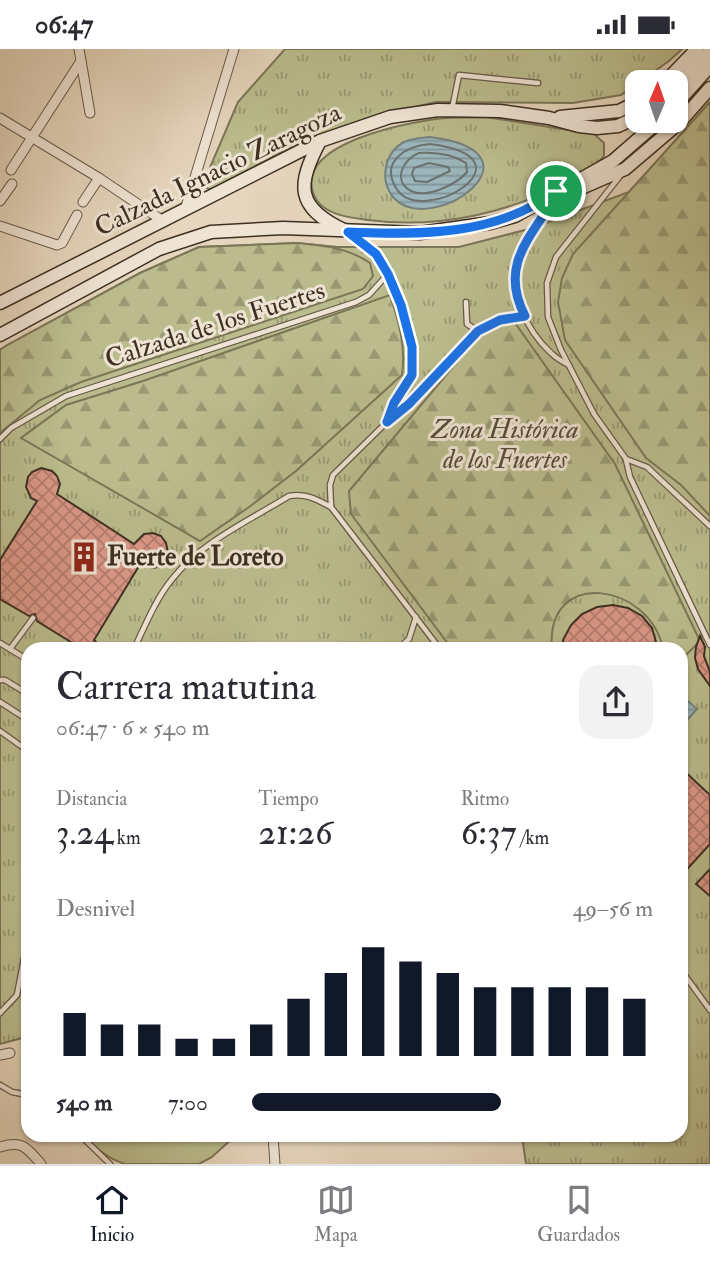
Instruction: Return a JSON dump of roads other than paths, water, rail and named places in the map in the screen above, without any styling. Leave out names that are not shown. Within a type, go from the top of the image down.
[{"type":"main road","points":[[677,70],[697,49]]},
{"type":"main road","points":[[688,75],[710,51]]},
{"type":"main road","points":[[688,91],[710,66]]},
{"type":"main road","name":"Calzada Ignacio Zaragoza","points":[[550,198],[625,169],[679,123],[710,87]]},
{"type":"main road","name":"Calzada Ignacio Zaragoza","points":[[549,118],[619,111],[625,108]]},
{"type":"main road","name":"Calzada Ignacio Zaragoza","points":[[0,303],[320,141],[390,117],[420,111],[500,111],[549,118],[579,126],[618,126],[625,123]]},
{"type":"main road","name":"Calzada Ignacio Zaragoza","points":[[0,335],[159,249],[189,237],[211,232],[263,228],[348,232],[443,232],[515,216],[613,161],[645,133]]},
{"type":"main road","points":[[320,141],[310,160],[303,190],[307,202],[320,215],[348,232]]},
{"type":"street","points":[[79,49],[90,113]]},
{"type":"street","points":[[185,210],[234,49]]},
{"type":"street","points":[[11,170],[81,61]]},
{"type":"street","points":[[0,118],[99,178],[163,221]]},
{"type":"street","points":[[83,202],[99,178]]},
{"type":"street","points":[[0,201],[12,184]]},
{"type":"street","points":[[0,226],[51,245],[62,243],[77,215]]},
{"type":"street","points":[[273,1142],[275,1164]]},
{"type":"street","points":[[0,1147],[16,1144],[25,1146],[41,1164]]},
{"type":"lane","points":[[452,110],[459,75],[538,83]]},
{"type":"lane","points":[[625,169],[556,257],[550,269],[546,292],[548,317],[594,414],[626,459],[630,477],[710,645]]},
{"type":"lane","points":[[550,198],[517,259],[514,284],[517,301],[525,316],[551,353],[569,366]]},
{"type":"lane","points":[[348,232],[376,254],[388,274],[401,305],[412,347],[410,381],[394,403],[387,422]]},
{"type":"lane","name":"Calzada de los Fuertes","points":[[0,439],[10,428],[66,395],[356,302],[369,295],[388,274]]},
{"type":"lane","points":[[466,302],[467,324],[478,331]]},
{"type":"lane","points":[[331,507],[330,485],[333,475],[409,404],[478,331],[500,320],[525,316]]},
{"type":"lane","points":[[626,459],[647,467],[710,526]]},
{"type":"lane","points":[[138,642],[172,578],[189,561],[209,545],[289,496],[308,495],[331,507],[435,642]]},
{"type":"lane","points":[[406,642],[416,616]]},
{"type":"lane","points":[[10,649],[33,618]]},
{"type":"lane","points":[[0,643],[21,656]]},
{"type":"lane","points":[[0,680],[5,680],[21,690]]},
{"type":"lane","points":[[0,702],[21,716]]},
{"type":"lane","points":[[0,731],[21,746]]},
{"type":"lane","points":[[0,1013],[17,995],[21,974]]},
{"type":"lane","points":[[688,980],[710,1010]]},
{"type":"lane","points":[[0,1085],[12,1093],[21,1094]]},
{"type":"lane","points":[[87,1142],[110,1164]]},
{"type":"water","points":[[430,137],[465,146],[481,159],[482,174],[472,189],[454,201],[433,208],[411,208],[394,198],[389,191],[385,176],[388,160],[404,142]]},
{"type":"water","points":[[688,701],[697,709],[688,719]]},
{"type":"place","name":"Fuerte de Loreto","points":[[84,557]]},
{"type":"park label","name":"Zona Histórica de los Fuertes","points":[[505,444]]}]
